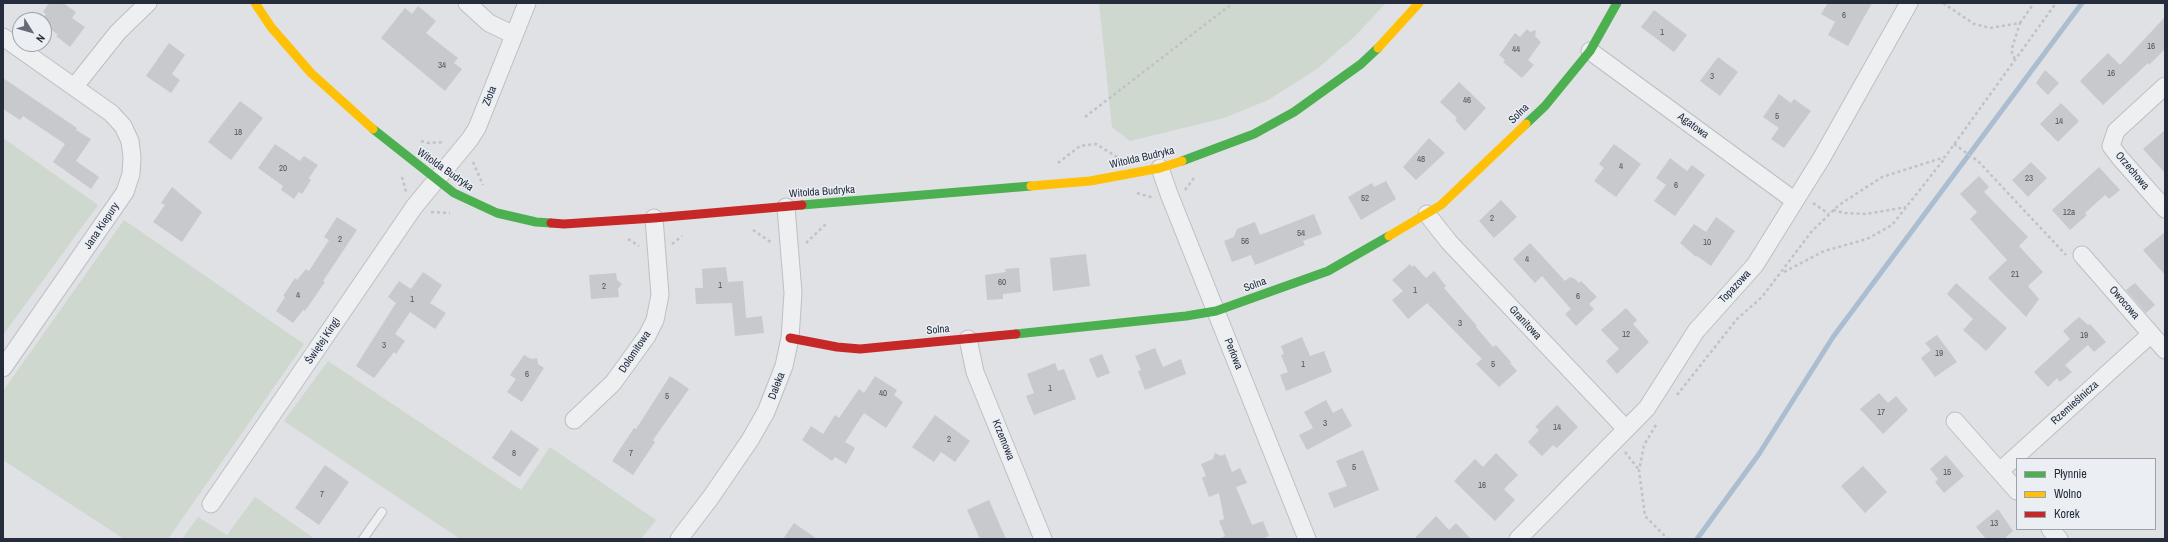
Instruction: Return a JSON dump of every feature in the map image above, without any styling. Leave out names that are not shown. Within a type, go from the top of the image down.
[{"type":"street","points":[[75,86],[118,32],[148,3]]},
{"type":"street","name":"Witolda Budryka","points":[[255,3],[271,27],[311,73],[366,124],[437,180],[466,200],[487,210],[536,222],[564,224],[654,218],[1090,181],[1160,168],[1247,137],[1294,112],[1361,64],[1384,43],[1419,3]]},
{"type":"street","points":[[467,3],[489,23],[514,35]]},
{"type":"street","name":"Złota","points":[[437,180],[477,128],[527,3]]},
{"type":"street","name":"Solna","points":[[790,338],[837,347],[860,349],[968,339],[1216,311],[1328,271],[1441,205],[1545,106],[1590,50],[1617,3]]},
{"type":"street","name":"Topazowa","points":[[1518,539],[1647,408],[1696,331],[1755,265],[1795,201],[1909,3]]},
{"type":"street","name":"Jana Kiepury","points":[[3,37],[75,86],[111,114],[123,126],[130,141],[132,157],[131,174],[125,192],[3,368]]},
{"type":"street","name":"Agatowa","points":[[1590,50],[1795,201]]},
{"type":"street","name":"Orzechowa","points":[[2159,91],[2116,131],[2111,146],[2165,209]]},
{"type":"street","name":"Perłowa","points":[[1160,168],[1169,194],[1307,539]]},
{"type":"street","name":"Świętej Kingi","points":[[211,504],[414,208],[437,180]]},
{"type":"street","name":"Daleka","points":[[679,539],[715,491],[766,412],[784,366],[790,338],[793,293],[786,207]]},
{"type":"street","name":"Granitowa","points":[[1427,214],[1449,242],[1621,435]]},
{"type":"street","name":"Dolomitowa","points":[[574,420],[613,383],[647,336],[655,320],[660,295],[654,218]]},
{"type":"street","name":"Owocowa","points":[[2082,255],[2165,350]]},
{"type":"street","name":"Rzemieślnicza","points":[[2000,471],[2151,334]]},
{"type":"street","name":"Krzemowa","points":[[968,339],[975,372],[1043,539]]},
{"type":"street","points":[[1955,421],[2016,490]]},
{"type":"street","points":[[2051,530],[2059,539]]},
{"type":"lane","points":[[362,539],[382,512]]},
{"type":"path","points":[[1085,117],[1233,3]]},
{"type":"path","points":[[1943,3],[1974,24],[1982,27],[1990,28],[2020,23]]},
{"type":"path","points":[[2015,59],[2012,54],[2012,48],[2020,23],[2034,3]]},
{"type":"path","points":[[1781,274],[1824,251],[1867,239],[1892,225],[1945,157],[2056,3]]},
{"type":"path","points":[[416,140],[430,143],[448,142]]},
{"type":"path","points":[[1080,146],[1096,144],[1120,158]]},
{"type":"path","points":[[1954,144],[1978,161],[2066,256],[2082,255]]},
{"type":"path","points":[[1675,398],[1737,319],[1762,297],[1781,274],[1812,231],[1833,210],[1848,197],[1882,177],[1945,157]]},
{"type":"path","points":[[1833,210],[1845,213],[1866,214],[1907,207]]},
{"type":"path","points":[[748,228],[778,248]]},
{"type":"path","points":[[669,248],[684,235]]},
{"type":"path","points":[[1639,471],[1644,445],[1657,421]]},
{"type":"path","points":[[1621,435],[1639,471],[1646,516],[1668,539]]},
{"type":"shaded area","points":[[1099,3],[1386,3],[1355,36],[1317,69],[1268,100],[1224,118],[1130,141],[1112,127]]},
{"type":"shaded area","points":[[3,138],[98,205],[3,335]]},
{"type":"shaded area","points":[[124,220],[304,344],[168,539],[124,539],[3,460],[3,391]]},
{"type":"shaded area","points":[[328,361],[521,490],[550,447],[656,520],[641,539],[460,539],[284,421]]},
{"type":"shaded area","points":[[255,497],[315,539],[182,539],[198,517],[227,535]]},
{"type":"building","points":[[49,3],[63,3],[76,12],[72,18],[85,27],[70,47],[56,36],[58,35],[52,30],[52,12],[43,12]]},
{"type":"building","points":[[1828,3],[1872,3],[1848,46],[1828,35],[1835,22],[1821,14]]},
{"type":"building","points":[[418,6],[436,21],[426,33],[458,58],[454,63],[462,69],[445,91],[381,38],[405,8],[412,14]]},
{"type":"building","points":[[1654,10],[1687,35],[1674,52],[1641,27]]},
{"type":"building","points":[[2165,17],[2165,49],[2103,105],[2080,81],[2108,53],[2120,65]]},
{"type":"building","points":[[1527,29],[1530,32],[1536,30],[1535,36],[1541,42],[1528,60],[1534,65],[1522,78],[1503,62],[1505,60],[1499,55],[1515,33],[1520,37]]},
{"type":"building","points":[[169,43],[185,55],[172,74],[180,80],[171,93],[146,76]]},
{"type":"building","points":[[1718,57],[1738,72],[1720,96],[1700,81]]},
{"type":"building","points":[[2045,70],[2059,83],[2048,95],[2036,83]]},
{"type":"building","points":[[3,78],[91,139],[76,161],[99,177],[91,189],[53,162],[65,144],[23,116],[20,120],[3,109]]},
{"type":"building","points":[[1459,82],[1486,108],[1465,131],[1455,120],[1457,118],[1440,102]]},
{"type":"building","points":[[1779,94],[1791,103],[1794,99],[1811,111],[1784,148],[1771,139],[1779,128],[1763,117]]},
{"type":"building","points":[[240,101],[263,118],[231,160],[208,142]]},
{"type":"building","points":[[2061,103],[2079,121],[2058,142],[2040,124]]},
{"type":"building","points":[[2165,130],[2165,173],[2143,149]]},
{"type":"building","points":[[1429,138],[1445,153],[1416,180],[1403,167]]},
{"type":"building","points":[[275,144],[300,161],[304,156],[318,165],[309,178],[311,180],[302,194],[299,192],[294,199],[281,190],[283,186],[258,168]]},
{"type":"building","points":[[1614,144],[1641,164],[1616,197],[1594,181],[1604,168],[1599,164]]},
{"type":"building","points":[[1670,158],[1687,171],[1692,165],[1705,175],[1675,216],[1654,201],[1666,185],[1656,178]]},
{"type":"building","points":[[2031,162],[2047,178],[2028,197],[2012,180]]},
{"type":"building","points":[[2099,167],[2120,190],[2109,199],[2105,195],[2085,213],[2087,215],[2070,230],[2052,210]]},
{"type":"building","points":[[1979,176],[1989,187],[1984,192],[2028,237],[2019,246],[2043,272],[2028,286],[2039,299],[2026,317],[1988,278],[2007,260],[1970,219],[1977,212],[1960,194]]},
{"type":"building","points":[[1386,181],[1396,199],[1361,220],[1348,197],[1372,183],[1374,187]]},
{"type":"building","points":[[172,187],[202,212],[182,242],[153,222],[165,205],[161,203]]},
{"type":"building","points":[[1501,200],[1517,217],[1494,238],[1479,221]]},
{"type":"building","points":[[1314,214],[1322,234],[1303,241],[1305,245],[1255,265],[1251,255],[1232,262],[1224,241],[1234,237],[1237,229],[1255,222],[1260,235]]},
{"type":"building","points":[[337,217],[357,230],[323,281],[325,282],[305,311],[303,310],[293,323],[276,311],[285,297],[283,296],[295,278],[297,280],[306,269],[309,271],[329,240],[324,237]]},
{"type":"building","points":[[1716,217],[1735,231],[1711,266],[1697,256],[1696,257],[1680,243],[1694,224],[1706,232]]},
{"type":"building","points":[[2165,232],[2165,275],[2143,250]]},
{"type":"building","points":[[1530,243],[1565,281],[1570,277],[1579,283],[1581,281],[1597,297],[1589,304],[1594,309],[1576,326],[1565,314],[1571,309],[1542,276],[1535,283],[1513,259]]},
{"type":"building","points":[[1086,254],[1090,286],[1053,291],[1050,258]]},
{"type":"building","points":[[1410,264],[1412,267],[1414,265],[1426,278],[1434,271],[1446,286],[1444,288],[1477,326],[1476,327],[1493,347],[1496,345],[1511,362],[1510,363],[1517,371],[1499,387],[1476,364],[1482,359],[1427,303],[1408,319],[1392,300],[1403,291],[1392,280]]},
{"type":"building","points":[[726,267],[728,282],[743,281],[746,318],[762,316],[764,333],[735,336],[732,303],[696,304],[695,288],[703,288],[702,269]]},
{"type":"building","points":[[1019,268],[1021,292],[1003,294],[1003,299],[987,300],[985,275],[1006,272],[1005,269]]},
{"type":"building","points":[[423,272],[442,285],[430,303],[446,313],[435,329],[410,312],[395,334],[405,341],[396,354],[394,352],[374,378],[356,366],[396,303],[388,297],[399,281],[411,289]]},
{"type":"building","points":[[616,273],[617,280],[622,284],[618,289],[619,297],[591,299],[589,275]]},
{"type":"building","points":[[1956,283],[2007,328],[1986,351],[1963,330],[1973,319],[1947,294]]},
{"type":"building","points":[[2135,283],[2155,305],[2146,313],[2126,290]]},
{"type":"building","points":[[1626,308],[1637,320],[1633,324],[1649,342],[1617,374],[1606,361],[1619,349],[1601,330]]},
{"type":"building","points":[[2079,317],[2088,325],[2090,324],[2106,342],[2094,352],[2088,345],[2065,365],[2072,372],[2060,382],[2057,378],[2048,387],[2034,372],[2070,339],[2063,331]]},
{"type":"building","points":[[1937,335],[1957,362],[1935,377],[1921,358],[1931,350],[1925,343]]},
{"type":"building","points":[[1302,337],[1310,356],[1324,351],[1332,372],[1286,391],[1280,375],[1288,372],[1281,355],[1284,354],[1281,346]]},
{"type":"building","points":[[1155,348],[1163,367],[1181,359],[1186,374],[1145,390],[1138,371],[1141,370],[1135,356]]},
{"type":"building","points":[[1102,354],[1110,373],[1097,378],[1089,359]]},
{"type":"building","points":[[524,355],[531,359],[537,358],[538,364],[544,368],[522,402],[507,392],[516,379],[510,375]]},
{"type":"building","points":[[1055,363],[1058,371],[1064,369],[1076,399],[1034,415],[1026,396],[1034,393],[1027,374]]},
{"type":"building","points":[[670,376],[689,389],[653,440],[655,442],[633,475],[612,461],[634,428],[636,429]]},
{"type":"building","points":[[875,376],[897,390],[894,395],[903,402],[886,428],[864,413],[845,442],[855,448],[846,464],[835,457],[832,461],[802,440],[811,426],[823,434],[835,415],[839,418],[859,389],[864,393]]},
{"type":"building","points":[[1879,393],[1888,403],[1896,396],[1908,410],[1883,434],[1860,409]]},
{"type":"building","points":[[1326,400],[1333,413],[1342,408],[1352,426],[1307,450],[1299,435],[1313,428],[1304,412]]},
{"type":"building","points":[[1557,405],[1578,427],[1557,448],[1553,445],[1542,456],[1528,442],[1539,430],[1535,427]]},
{"type":"building","points":[[935,415],[970,441],[955,462],[941,452],[934,462],[912,447]]},
{"type":"building","points":[[511,430],[539,449],[520,477],[492,458]]},
{"type":"building","points":[[1363,450],[1379,490],[1334,508],[1328,493],[1347,486],[1336,461]]},
{"type":"building","points":[[1215,453],[1221,456],[1225,454],[1232,472],[1240,468],[1247,483],[1236,487],[1252,525],[1263,521],[1269,536],[1262,539],[1219,539],[1225,536],[1219,521],[1224,519],[1219,493],[1209,497],[1202,478],[1206,476],[1201,464],[1213,459]]},
{"type":"building","points":[[1496,453],[1518,475],[1504,489],[1515,500],[1495,521],[1454,481],[1475,459],[1483,467]]},
{"type":"building","points":[[1946,455],[1964,476],[1944,493],[1935,482],[1938,479],[1930,469]]},
{"type":"building","points":[[325,465],[349,482],[319,525],[295,508]]},
{"type":"building","points":[[1863,466],[1887,492],[1865,513],[1841,486]]},
{"type":"building","points":[[989,500],[1006,539],[980,539],[967,510]]},
{"type":"building","points":[[1998,509],[2013,531],[2004,539],[1986,539],[1976,527]]},
{"type":"building","points":[[1436,516],[1449,530],[1456,523],[1471,539],[1414,539]]},
{"type":"building","points":[[794,523],[817,539],[783,539]]},
{"type":"waterway","points":[[1697,539],[1759,454],[1833,337],[2082,3]]},
{"type":"traffic: fast","points":[[1526,124],[1545,106],[1590,51],[1617,3]]},
{"type":"traffic: fast","points":[[1182,161],[1254,134],[1294,112],[1361,64],[1378,48]]},
{"type":"traffic: fast","points":[[373,129],[454,193],[497,213],[536,222],[551,223]]},
{"type":"traffic: fast","points":[[802,205],[1031,186]]},
{"type":"traffic: fast","points":[[1016,334],[1186,316],[1216,311],[1328,271],[1389,236]]},
{"type":"traffic: slow","points":[[255,3],[271,27],[311,73],[373,129]]},
{"type":"traffic: slow","points":[[1378,48],[1419,3]]},
{"type":"traffic: slow","points":[[1389,236],[1441,205],[1526,124]]},
{"type":"traffic: slow","points":[[1031,186],[1090,181],[1160,168],[1182,161]]},
{"type":"traffic: jam","points":[[551,223],[564,224],[654,218],[802,205]]},
{"type":"traffic: jam","points":[[790,338],[837,347],[860,349],[1016,334]]}]
